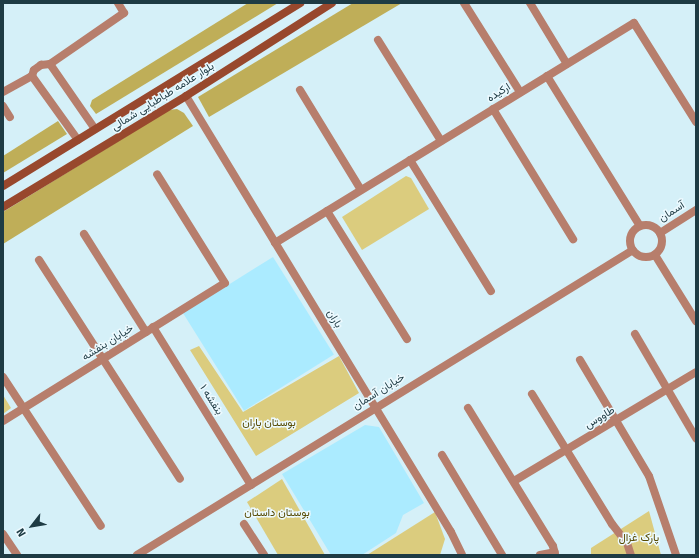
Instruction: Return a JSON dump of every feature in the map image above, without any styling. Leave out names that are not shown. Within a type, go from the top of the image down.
[{"type":"main road","name":"بلوار علامه طباطبایی شمالی","points":[[3,186],[300,3]]},
{"type":"main road","name":"بلوار علامه طباطبایی شمالی","points":[[3,207],[186,96],[332,3]]},
{"type":"street","points":[[3,92],[32,76],[34,70],[41,65],[50,64],[124,13],[118,3]]},
{"type":"street","points":[[464,3],[520,92]]},
{"type":"street","points":[[530,3],[567,64]]},
{"type":"street","name":"ارکیده","points":[[275,243],[634,23],[696,122]]},
{"type":"street","points":[[378,40],[441,141]]},
{"type":"street","points":[[50,64],[95,129]]},
{"type":"street","points":[[32,76],[78,140]]},
{"type":"street","points":[[547,76],[640,226]]},
{"type":"street","points":[[300,90],[361,190]]},
{"type":"street","name":"باران","points":[[186,96],[375,407],[462,555]]},
{"type":"street","points":[[3,106],[10,117]]},
{"type":"street","points":[[493,109],[573,239]]},
{"type":"street","points":[[410,160],[491,291]]},
{"type":"street","name":"خیابان بنفشه","points":[[3,421],[224,284],[157,174]]},
{"type":"street","name":"آسمان","points":[[660,233],[696,210]]},
{"type":"street","points":[[327,211],[407,339]]},
{"type":"street","points":[[640,226],[654,227],[660,233],[663,241],[660,250],[655,255],[645,257],[633,250],[630,239],[640,226]]},
{"type":"street","points":[[84,234],[146,332]]},
{"type":"street","name":"خیابان آسمان","points":[[137,555],[375,407],[633,250]]},
{"type":"street","points":[[655,255],[696,320]]},
{"type":"street","points":[[39,260],[180,479]]},
{"type":"street","name":"بنفشه ۱","points":[[153,327],[251,485]]},
{"type":"street","points":[[635,334],[696,438]]},
{"type":"street","points":[[580,360],[649,476],[676,555]]},
{"type":"street","name":"طاووس","points":[[514,481],[696,372]]},
{"type":"street","points":[[3,377],[101,526]]},
{"type":"street","points":[[532,394],[612,524],[627,543],[631,555]]},
{"type":"street","points":[[468,408],[514,481],[555,553],[540,555]]},
{"type":"street","points":[[442,455],[502,555]]},
{"type":"street","points":[[244,524],[264,555]]},
{"type":"street","points":[[3,534],[17,555]]},
{"type":"shaded area","points":[[248,3],[278,3],[96,114],[90,106],[92,100]]},
{"type":"shaded area","points":[[353,3],[402,3],[209,117],[198,97]]},
{"type":"shaded area","points":[[177,109],[184,113],[193,126],[3,244],[3,212],[169,110]]},
{"type":"shaded area","points":[[58,121],[67,134],[3,173],[3,156]]},
{"type":"shaded area","points":[[273,257],[334,355],[244,411],[183,313]]},
{"type":"shaded area","points":[[365,425],[379,427],[424,503],[403,515],[396,533],[362,555],[331,555],[282,474]]},
{"type":"green space","points":[[406,176],[411,178],[429,209],[362,250],[342,217]]},
{"type":"green space","name":"بوستان باران","points":[[199,346],[243,412],[339,356],[359,393],[256,456],[190,350]]},
{"type":"green space","points":[[3,395],[11,408],[3,414]]},
{"type":"green space","name":"بوستان داستان","points":[[282,479],[325,555],[278,555],[247,502]]},
{"type":"green space","name":"پارک غزال","points":[[649,511],[661,555],[591,555],[591,548]]},
{"type":"green space","points":[[435,512],[445,539],[440,555],[367,555]]}]
